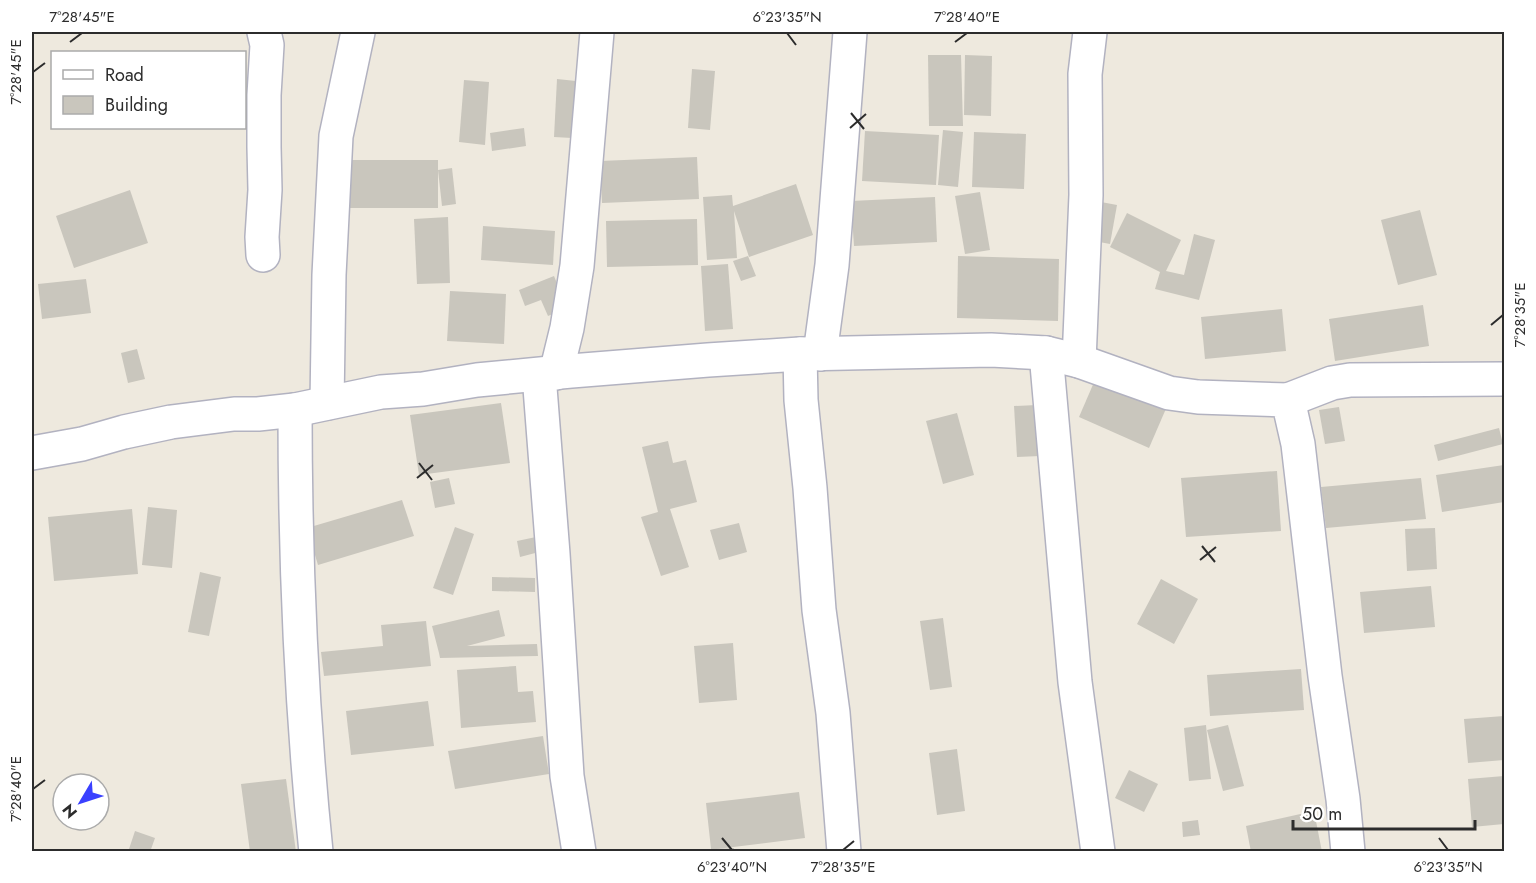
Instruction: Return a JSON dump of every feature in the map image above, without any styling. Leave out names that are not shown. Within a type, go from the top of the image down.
[{"type":"street","points":[[263,255],[262,237],[266,190],[264,95],[267,45],[264,32]]},
{"type":"street","points":[[327,403],[329,275],[336,136],[358,32]]},
{"type":"street","points":[[579,852],[567,776],[553,554],[547,374],[567,328],[577,266],[597,32]]},
{"type":"street","points":[[844,852],[833,713],[819,610],[801,400],[832,266],[850,32]]},
{"type":"street","points":[[1079,360],[1086,195],[1085,74],[1090,32]]},
{"type":"street","points":[[32,453],[82,444],[171,422],[234,414],[295,410],[381,392],[423,389],[477,380],[692,361],[810,354],[981,350],[1046,353],[1079,360],[1169,393],[1198,397],[1288,400],[1332,383],[1350,380],[1504,378]]},
{"type":"street","points":[[1046,353],[1075,682],[1098,852]]},
{"type":"street","points":[[1288,400],[1298,444],[1348,852]]},
{"type":"street","points":[[295,410],[300,645],[316,852]]},
{"type":"building","points":[[928,55],[961,55],[963,126],[929,126]]},
{"type":"building","points":[[965,55],[992,56],[991,116],[964,115]]},
{"type":"building","points":[[692,69],[715,71],[710,130],[688,128]]},
{"type":"building","points":[[557,79],[576,81],[572,138],[554,137]]},
{"type":"building","points":[[464,80],[489,82],[485,145],[459,142]]},
{"type":"building","points":[[524,128],[526,146],[492,151],[490,133]]},
{"type":"building","points":[[943,130],[963,132],[958,187],[938,185]]},
{"type":"building","points":[[865,131],[939,135],[936,185],[862,181]]},
{"type":"building","points":[[974,132],[1026,134],[1024,189],[972,187]]},
{"type":"building","points":[[697,157],[699,199],[602,203],[600,161]]},
{"type":"building","points":[[350,160],[438,160],[438,208],[350,208]]},
{"type":"building","points":[[452,168],[456,204],[442,206],[438,170]]},
{"type":"building","points":[[796,184],[813,235],[749,257],[734,211],[737,258],[707,260],[703,197],[732,195],[733,206]]},
{"type":"building","points":[[130,190],[148,243],[74,268],[56,216]]},
{"type":"building","points":[[980,192],[990,250],[965,254],[955,196]]},
{"type":"building","points":[[935,197],[937,242],[854,246],[851,201]]},
{"type":"building","points":[[1101,202],[1117,205],[1110,244],[1094,241]]},
{"type":"building","points":[[1420,210],[1437,275],[1398,285],[1381,220]]},
{"type":"building","points":[[1127,213],[1181,240],[1166,271],[1184,275],[1194,234],[1215,240],[1199,300],[1155,289],[1160,272],[1110,247]]},
{"type":"building","points":[[448,217],[450,283],[417,284],[414,219]]},
{"type":"building","points":[[697,219],[698,265],[607,267],[606,221]]},
{"type":"building","points":[[483,226],[555,231],[553,265],[481,260]]},
{"type":"building","points":[[748,256],[756,276],[741,281],[733,261]]},
{"type":"building","points":[[958,256],[1059,259],[1058,321],[957,318]]},
{"type":"building","points":[[728,264],[733,329],[705,331],[701,266]]},
{"type":"building","points":[[554,276],[567,308],[548,316],[541,300],[525,306],[519,290]]},
{"type":"building","points":[[86,279],[91,313],[42,319],[38,284]]},
{"type":"building","points":[[450,291],[506,294],[504,344],[447,341]]},
{"type":"building","points":[[1423,305],[1429,346],[1335,361],[1329,319]]},
{"type":"building","points":[[1282,309],[1286,351],[1205,359],[1201,317]]},
{"type":"building","points":[[137,349],[145,379],[128,383],[121,353]]},
{"type":"building","points":[[1098,373],[1168,404],[1149,448],[1079,417]]},
{"type":"building","points":[[501,403],[510,463],[419,475],[410,415]]},
{"type":"building","points":[[1037,405],[1040,456],[1017,457],[1014,406]]},
{"type":"building","points":[[1339,407],[1345,441],[1325,444],[1319,410]]},
{"type":"building","points":[[957,413],[974,475],[943,484],[926,421]]},
{"type":"building","points":[[1499,428],[1503,444],[1438,461],[1434,445]]},
{"type":"building","points":[[668,441],[673,463],[686,460],[697,502],[670,509],[689,567],[661,576],[641,517],[658,512],[642,447]]},
{"type":"building","points":[[1504,465],[1504,502],[1442,512],[1436,475]]},
{"type":"building","points":[[1277,471],[1281,531],[1186,537],[1181,478]]},
{"type":"building","points":[[449,478],[455,504],[435,508],[430,482]]},
{"type":"building","points":[[1421,478],[1426,519],[1326,528],[1321,487]]},
{"type":"building","points":[[402,500],[414,536],[318,565],[307,528]]},
{"type":"building","points":[[148,507],[177,510],[172,568],[142,565]]},
{"type":"building","points":[[132,509],[138,574],[54,581],[48,517]]},
{"type":"building","points":[[739,523],[747,552],[719,560],[710,530]]},
{"type":"building","points":[[455,527],[474,534],[453,595],[433,588]]},
{"type":"building","points":[[1435,528],[1437,569],[1407,571],[1405,529]]},
{"type":"building","points":[[536,537],[539,552],[520,557],[517,541]]},
{"type":"building","points":[[200,572],[221,577],[209,636],[188,632]]},
{"type":"building","points":[[492,577],[535,578],[535,592],[492,591]]},
{"type":"building","points":[[1161,579],[1198,599],[1174,644],[1137,624]]},
{"type":"building","points":[[1431,586],[1435,627],[1364,633],[1360,592]]},
{"type":"building","points":[[499,610],[505,636],[467,646],[537,644],[538,656],[440,658],[432,626]]},
{"type":"building","points":[[943,618],[952,687],[930,690],[920,621]]},
{"type":"building","points":[[426,621],[431,666],[324,676],[321,652],[383,646],[381,625]]},
{"type":"building","points":[[733,643],[737,700],[699,703],[694,646]]},
{"type":"building","points":[[516,666],[518,692],[533,691],[536,722],[461,728],[457,670]]},
{"type":"building","points":[[1301,669],[1304,710],[1210,716],[1207,675]]},
{"type":"building","points":[[428,701],[434,746],[351,755],[346,711]]},
{"type":"building","points":[[1504,716],[1504,760],[1468,763],[1464,719]]},
{"type":"building","points":[[1206,725],[1211,779],[1189,781],[1184,728]]},
{"type":"building","points":[[1228,725],[1244,786],[1223,791],[1207,730]]},
{"type":"building","points":[[543,736],[549,774],[455,789],[448,751]]},
{"type":"building","points":[[957,749],[965,811],[937,815],[929,753]]},
{"type":"building","points":[[1129,770],[1158,784],[1144,812],[1115,798]]},
{"type":"building","points":[[1504,776],[1504,824],[1472,827],[1468,779]]},
{"type":"building","points":[[286,779],[296,852],[250,852],[241,784]]},
{"type":"building","points":[[799,792],[805,838],[717,849],[734,848],[734,852],[713,852],[706,803]]},
{"type":"building","points":[[1314,811],[1322,852],[1251,852],[1246,826]]},
{"type":"building","points":[[1198,820],[1200,835],[1183,837],[1182,822]]},
{"type":"building","points":[[135,831],[155,838],[150,852],[128,852]]}]
